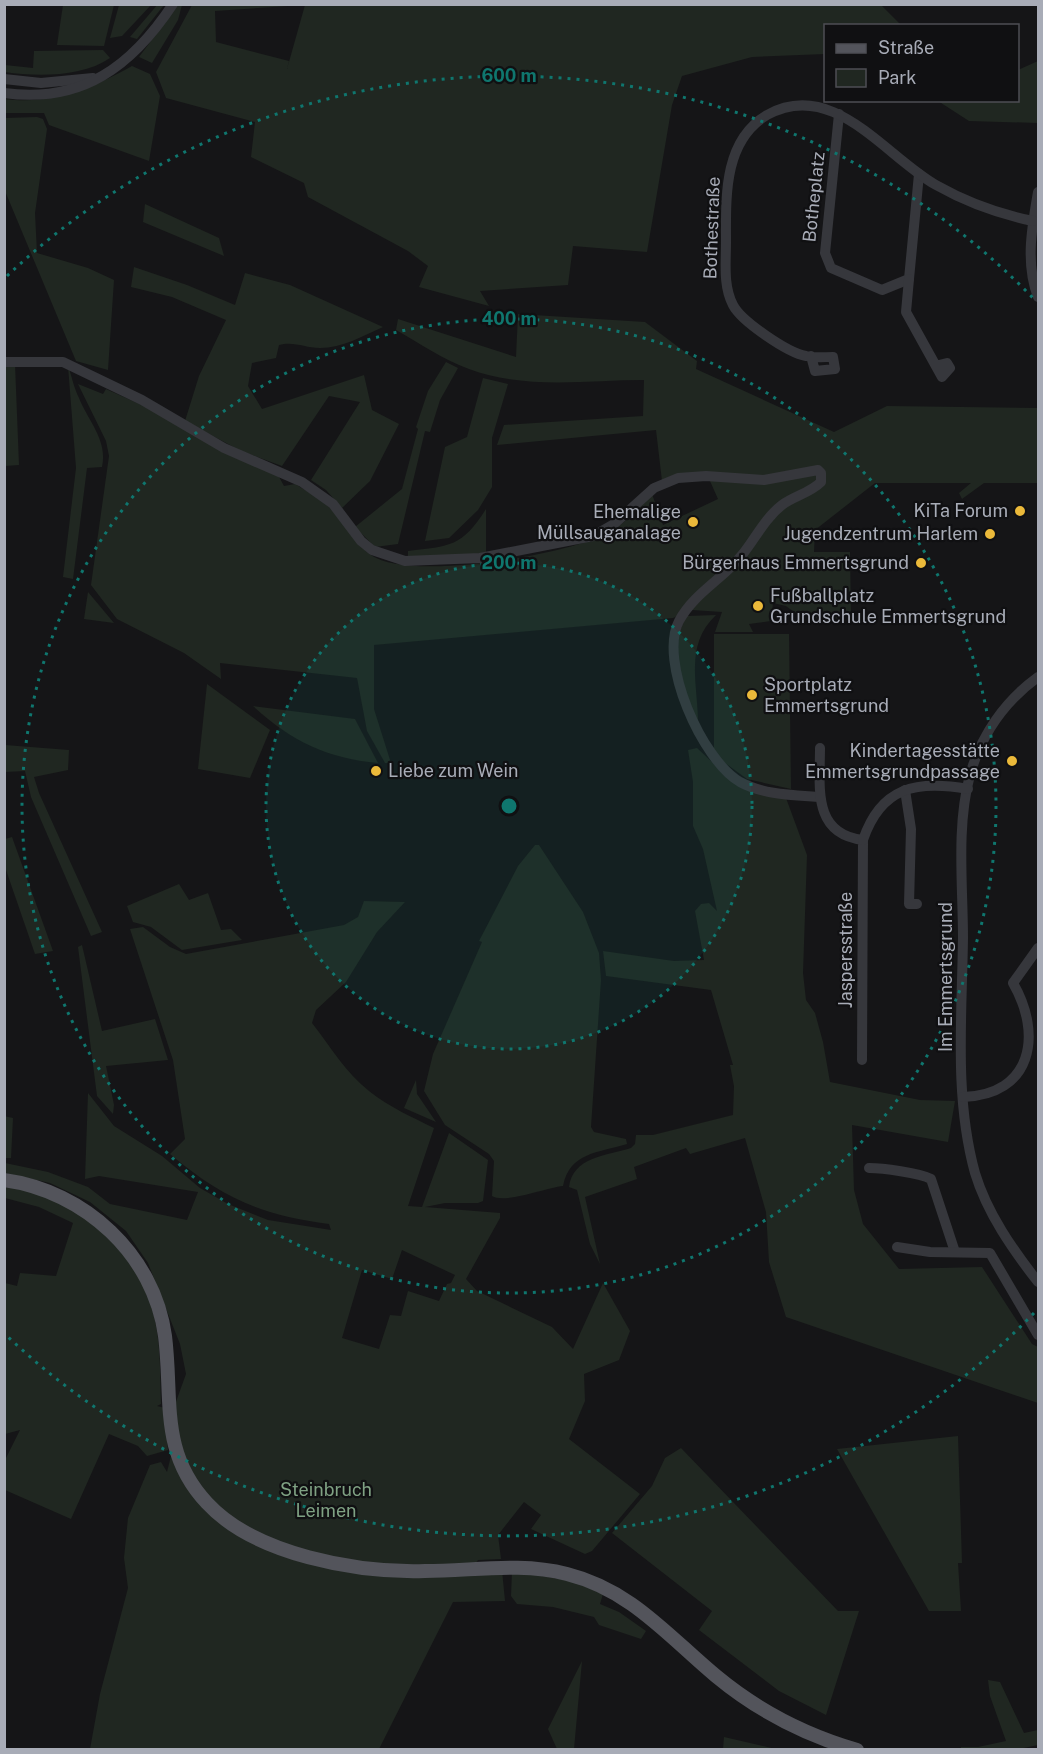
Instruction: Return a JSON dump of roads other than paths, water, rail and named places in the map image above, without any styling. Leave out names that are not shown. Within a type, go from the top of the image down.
[{"type":"main road","points":[[4,1180],[54,1194],[75,1204],[103,1224],[129,1252],[147,1281],[162,1320],[167,1354],[169,1423],[179,1462],[207,1504],[239,1529],[299,1554],[352,1566],[409,1572],[526,1567],[568,1574],[595,1583],[622,1596],[648,1614],[715,1675],[764,1710],[821,1738],[857,1749]]},
{"type":"street","points":[[4,93],[54,93],[100,77],[137,52],[173,4]]},
{"type":"street","points":[[4,79],[41,83],[100,77]]},
{"type":"street","name":"Bothestraße","points":[[811,356],[801,355],[757,330],[733,306],[728,291],[726,273],[728,180],[732,162],[743,138],[766,116],[788,108],[807,105],[839,114],[858,125],[919,174],[980,206],[1033,221]]},
{"type":"street","name":"Botheplatz","points":[[839,114],[826,261],[836,271],[879,289],[885,289],[909,279]]},
{"type":"street","points":[[919,174],[906,312],[937,368]]},
{"type":"street","points":[[1038,192],[1033,221],[1031,270],[1038,297]]},
{"type":"street","points":[[4,362],[63,362],[142,400],[224,448],[302,482],[333,504],[361,541],[372,550],[405,561],[480,558],[593,536],[615,524],[654,488],[678,478],[706,476],[764,480],[818,470],[821,473],[821,482],[775,511],[741,557],[690,605],[676,630],[674,647],[686,705],[697,732],[726,771],[748,785],[763,790],[820,797]]},
{"type":"street","name":"Im Emmertsgrund","points":[[1038,677],[1015,696],[994,723],[976,759],[968,789],[963,839],[963,1101],[969,1148],[976,1176],[993,1214],[1038,1282]]},
{"type":"street","points":[[820,748],[820,797],[825,817],[844,836],[863,840]]},
{"type":"street","name":"Jaspersstraße","points":[[862,1060],[863,840],[873,817],[884,802],[905,790],[940,786],[968,789]]},
{"type":"street","points":[[905,790],[911,829],[909,904],[917,904]]},
{"type":"street","points":[[963,1101],[1002,1090],[1019,1077],[1029,1062],[1036,1038],[1035,1022],[1025,996],[1013,983],[1038,948]]},
{"type":"street","points":[[869,1168],[892,1168],[899,1172],[931,1179],[955,1252]]},
{"type":"street","points":[[897,1247],[930,1252],[992,1254],[1038,1335]]},
{"type":"place","name":"KiTa Forum","points":[[1020,511]]},
{"type":"place","name":"Ehemalige Müllsauganalage","points":[[693,522]]},
{"type":"place","name":"Jugendzentrum Harlem","points":[[990,534]]},
{"type":"place","name":"Bürgerhaus Emmertsgrund","points":[[921,563]]},
{"type":"place","name":"Fußballplatz Grundschule Emmertsgrund","points":[[758,606]]},
{"type":"place","name":"Sportplatz Emmertsgrund","points":[[752,695]]},
{"type":"place","name":"Kindertagesstätte Emmertsgrundpassage","points":[[1012,761]]},
{"type":"place","name":"Liebe zum Wein","points":[[376,771]]},
{"type":"park label","name":"Steinbruch Leimen","points":[[326,1500]]}]
